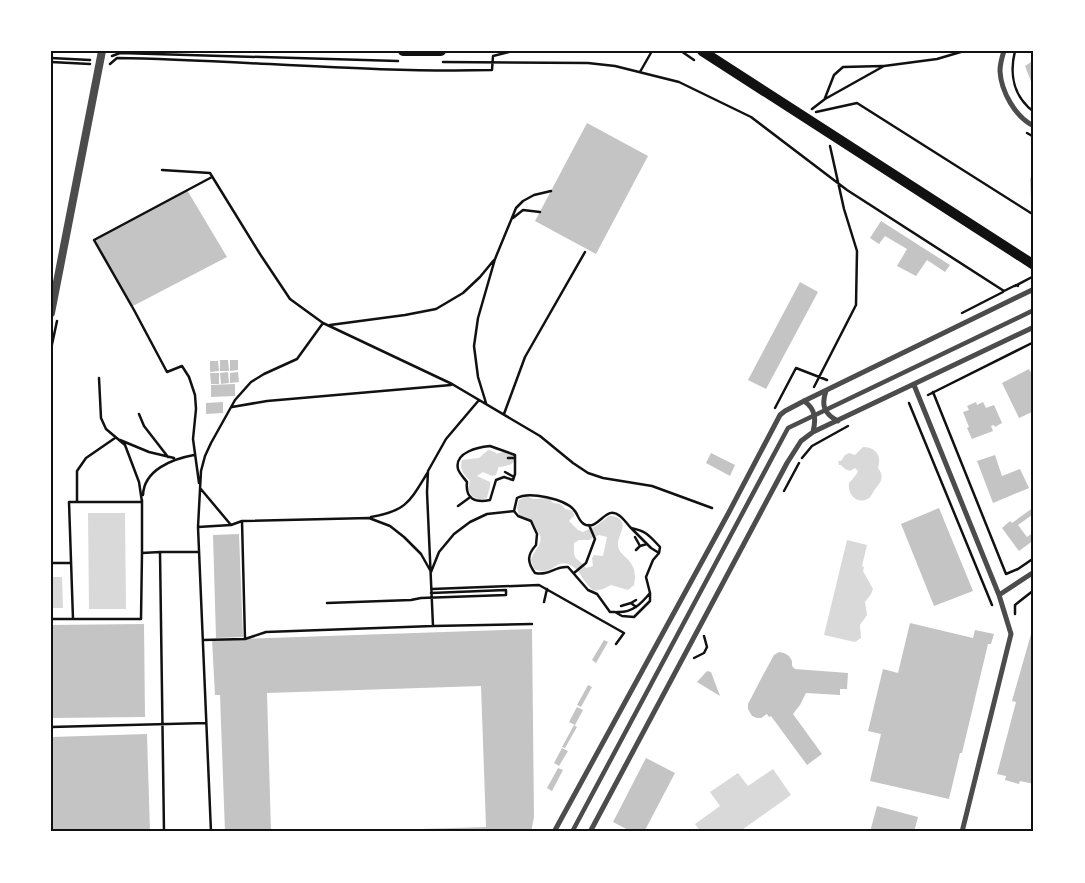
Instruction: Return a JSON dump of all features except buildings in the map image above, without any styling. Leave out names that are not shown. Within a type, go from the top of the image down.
[{"type":"main road","points":[[404,56],[441,51]]},
{"type":"main road","points":[[702,51],[1034,265]]},
{"type":"street","points":[[51,313],[102,51]]},
{"type":"street","points":[[1004,51],[1000,72],[1009,101],[1019,115],[1034,126]]},
{"type":"street","points":[[554,832],[724,523],[776,420],[785,411],[1034,289]]},
{"type":"street","points":[[572,832],[788,428],[1034,310]]},
{"type":"street","points":[[590,832],[801,441],[813,432],[1034,327]]},
{"type":"street","points":[[914,384],[999,595],[1011,634],[962,832]]},
{"type":"street","points":[[827,390],[823,402],[825,410],[828,415],[838,421]]},
{"type":"street","points":[[805,401],[815,415],[816,422],[813,432]]},
{"type":"street","points":[[999,595],[1034,572]]},
{"type":"path","points":[[51,58],[100,62],[109,65],[117,58],[288,66],[492,70],[494,64],[493,56],[513,51]]},
{"type":"path","points":[[640,72],[652,51]]},
{"type":"path","points":[[825,99],[834,75],[843,67],[884,66],[937,59],[964,51]]},
{"type":"path","points":[[1015,51],[1012,69],[1017,94],[1025,106],[1034,112]]},
{"type":"path","points":[[131,59],[133,52]]},
{"type":"path","points":[[51,62],[100,62],[120,53],[133,52],[404,56]]},
{"type":"path","points":[[435,62],[494,64],[588,63],[615,66],[679,82],[751,117],[839,184],[1004,291]]},
{"type":"path","points":[[811,110],[825,99],[884,66]]},
{"type":"path","points":[[814,112],[857,103],[1034,215]]},
{"type":"path","points":[[805,401],[856,305],[856,251],[828,132]]},
{"type":"path","points":[[162,170],[210,173],[290,299],[323,323],[452,384],[540,436],[573,464],[588,473],[603,478],[652,486],[712,508]]},
{"type":"path","points":[[212,176],[94,240],[167,372],[182,366],[189,377],[195,395],[196,410],[193,439],[200,487],[231,525]]},
{"type":"path","points":[[486,404],[478,377],[474,346],[478,318],[495,259],[516,208],[523,201],[534,195],[551,191]]},
{"type":"path","points":[[512,218],[523,210],[540,212]]},
{"type":"path","points":[[504,414],[525,357],[585,252]]},
{"type":"path","points":[[328,325],[436,309],[463,293],[495,259]]},
{"type":"path","points":[[211,832],[198,527],[201,471],[204,456],[231,407],[251,382],[297,359],[323,323]]},
{"type":"path","points":[[99,378],[101,418],[106,429],[124,445],[133,463],[140,482],[142,502]]},
{"type":"path","points":[[231,407],[267,401],[452,384]]},
{"type":"path","points":[[933,392],[1006,574],[1018,569],[1034,558]]},
{"type":"path","points":[[198,527],[231,525],[242,521],[369,518],[390,514],[403,507],[412,497],[446,439],[479,400]]},
{"type":"path","points":[[909,403],[992,607]]},
{"type":"path","points":[[139,414],[144,426],[169,458]]},
{"type":"path","points":[[114,438],[169,458],[194,455]]},
{"type":"path","points":[[77,502],[77,471],[86,458],[114,438]]},
{"type":"path","points":[[490,446],[515,455],[514,477],[513,480],[504,477],[496,480],[490,500],[474,501],[469,498],[466,482],[458,471],[458,464],[462,456],[476,448],[490,446]]},
{"type":"path","points":[[51,619],[141,619],[143,486],[150,474],[175,458]]},
{"type":"path","points":[[508,458],[515,458]]},
{"type":"path","points":[[428,471],[427,492],[433,626]]},
{"type":"path","points":[[506,472],[514,477]]},
{"type":"path","points":[[514,511],[517,498],[522,495],[550,497],[574,509],[580,520],[590,527],[595,539],[586,563],[575,572]]},
{"type":"path","points":[[458,506],[469,498]]},
{"type":"path","points":[[73,619],[69,502],[142,502]]},
{"type":"path","points":[[431,572],[438,552],[454,534],[470,522],[487,514],[514,511]]},
{"type":"path","points":[[514,511],[518,516],[531,521],[537,534],[536,545],[528,558],[530,566],[535,573],[543,575],[561,566],[568,567],[575,572],[588,590],[597,594],[610,612],[627,613],[640,604],[650,593]]},
{"type":"path","points":[[590,527],[606,514],[611,513],[620,516],[647,544],[650,550],[659,553]]},
{"type":"path","points":[[369,518],[390,526],[404,537],[421,554],[431,572]]},
{"type":"path","points":[[242,521],[245,639]]},
{"type":"path","points":[[615,612],[622,616],[634,617],[650,601],[646,577],[653,560],[659,553],[660,547],[646,532],[630,528]]},
{"type":"path","points":[[635,538],[640,546]]},
{"type":"path","points":[[636,550],[640,546],[647,544]]},
{"type":"path","points":[[160,552],[164,832]]},
{"type":"path","points":[[142,553],[199,552]]},
{"type":"path","points":[[51,563],[71,563]]},
{"type":"path","points":[[431,588],[540,585],[624,633],[616,644]]},
{"type":"path","points":[[544,602],[547,589]]},
{"type":"path","points":[[327,603],[506,595],[506,590],[432,593]]},
{"type":"path","points":[[621,606],[636,600]]},
{"type":"path","points":[[631,603],[636,607]]},
{"type":"path","points":[[203,640],[245,639],[266,632],[532,624]]},
{"type":"path","points":[[51,727],[206,723]]},
{"type":"shaded area","points":[[863,447],[875,450],[877,453],[879,460],[878,468],[882,478],[870,497],[861,501],[851,495],[849,487],[849,483],[858,471],[855,468],[850,471],[845,469],[839,465],[838,461],[841,461],[849,453],[855,455]]},
{"type":"shaded area","points":[[488,450],[493,451],[498,456],[499,467],[496,475],[492,476],[483,472],[477,476],[490,482],[487,498],[479,500],[472,496],[468,489],[470,481],[463,472],[461,463],[462,460],[479,458]]},
{"type":"shaded area","points":[[527,496],[533,499],[549,498],[553,503],[560,504],[565,509],[573,511],[574,516],[569,521],[578,530],[583,532],[596,526],[609,516],[618,518],[623,526],[618,548],[634,568],[634,585],[628,590],[611,585],[594,591],[572,566],[561,564],[546,571],[534,569],[531,560],[541,540],[532,522],[519,515],[517,508],[519,500]],"holes":[[[599,535],[607,537],[603,556],[594,555],[592,558],[593,566],[586,568],[575,557],[574,543],[579,540],[589,540]]]},
{"type":"shaded area","points":[[88,513],[125,513],[126,609],[89,609]]},
{"type":"shaded area","points":[[847,540],[867,545],[862,566],[873,589],[865,602],[867,615],[860,625],[861,638],[855,642],[824,635]]},
{"type":"shaded area","points":[[51,577],[62,577],[63,608],[51,608]]},
{"type":"shaded area","points":[[773,769],[791,795],[739,832],[701,832],[695,824],[720,806],[710,792],[738,773],[748,786]]},
{"type":"waterway","points":[[500,460],[508,458]]}]
